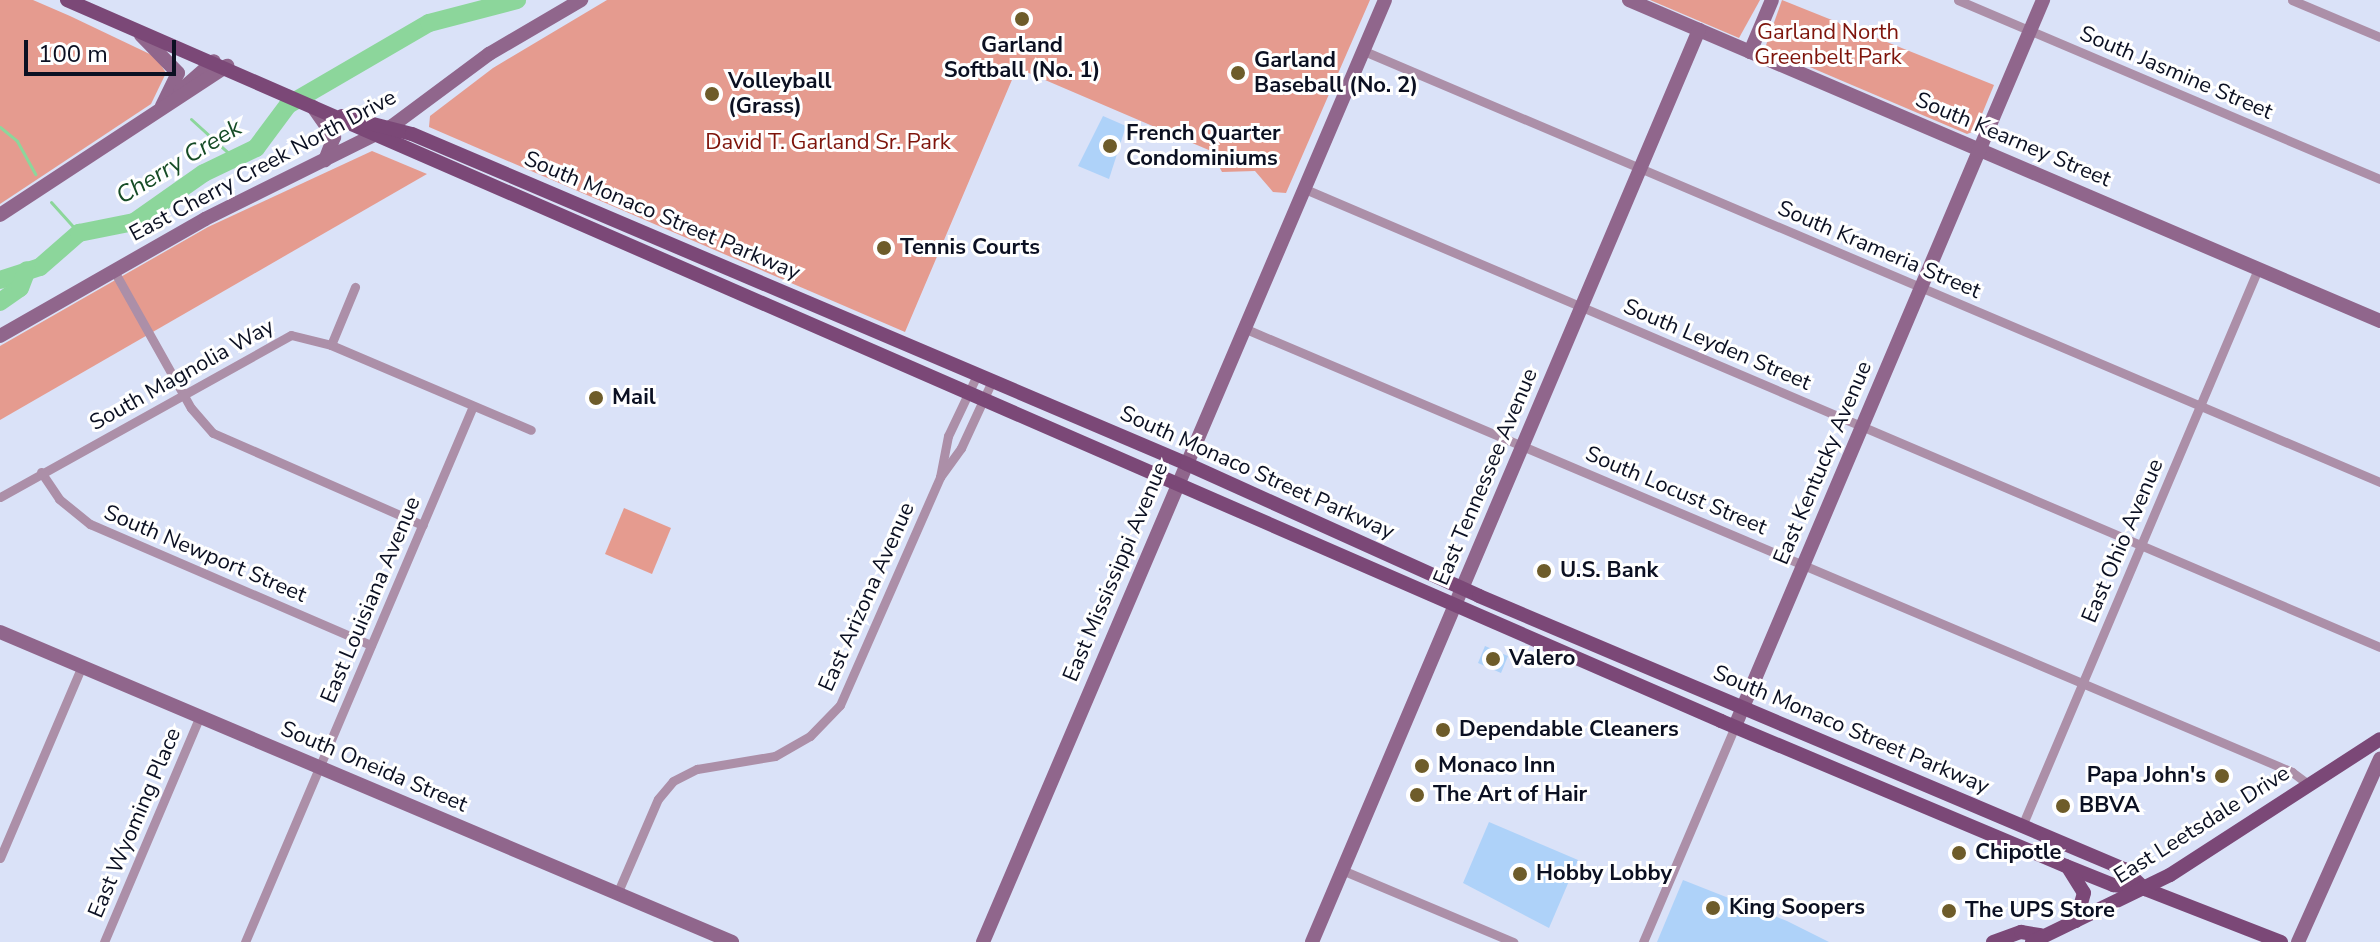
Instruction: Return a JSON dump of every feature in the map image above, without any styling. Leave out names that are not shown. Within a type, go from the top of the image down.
[{"type":"main road","name":"South Monaco Street Parkway","points":[[67,0],[307,100],[342,116],[371,137],[1179,481],[1454,607],[2066,866],[2113,885],[2145,889],[2281,942]]},
{"type":"main road","name":"South Monaco Street Parkway","points":[[342,116],[392,126],[1187,464],[1462,589],[2128,871],[2145,889]]},
{"type":"main road","name":"East Leetsdale Drive","points":[[1993,942],[2021,932],[2036,938],[2145,889],[2380,739]]},
{"type":"main road","points":[[2066,866],[2084,893],[2076,921]]},
{"type":"street","name":"East Cherry Creek North Drive","points":[[0,336],[226,208],[392,126],[489,54],[581,0]]},
{"type":"street","name":"East Mississippi Avenue","points":[[983,942],[1385,0]]},
{"type":"street","name":"South Kearney Street","points":[[1629,0],[2380,321]]},
{"type":"street","points":[[1750,52],[1772,0]]},
{"type":"street","name":"South Jasmine Street","points":[[1958,0],[2380,179]]},
{"type":"street","name":"East Kentucky Avenue","points":[[1643,942],[2043,0]]},
{"type":"street","points":[[2292,0],[2380,37]]},
{"type":"street","points":[[128,25],[169,57],[178,73],[172,94],[147,121]]},
{"type":"street","name":"East Tennessee Avenue","points":[[1312,942],[1699,30]]},
{"type":"street","name":"South Krameria Street","points":[[1364,51],[2380,482]]},
{"type":"street","points":[[0,215],[57,182],[147,121],[220,63]]},
{"type":"street","points":[[307,100],[329,125],[334,143],[322,163]]},
{"type":"street","name":"South Leyden Street","points":[[1305,189],[2380,647]]},
{"type":"street","name":"East Ohio Avenue","points":[[2022,826],[2258,269]]},
{"type":"street","points":[[114,271],[203,423],[228,443],[423,525]]},
{"type":"street","points":[[331,345],[355,287]]},
{"type":"street","name":"South Locust Street","points":[[1246,329],[2292,772],[2309,785]]},
{"type":"street","name":"South Magnolia Way","points":[[0,497],[291,335],[331,345],[531,430]]},
{"type":"street","name":"East Arizona Avenue","points":[[940,477],[944,448],[967,391],[977,375]]},
{"type":"street","name":"East Arizona Avenue","points":[[617,894],[658,798],[673,781],[696,769],[742,766],[779,755],[810,736],[840,705],[940,477],[992,381]]},
{"type":"street","name":"East Louisiana Avenue","points":[[245,942],[473,406]]},
{"type":"street","name":"South Newport Street","points":[[41,472],[59,499],[90,524],[371,645]]},
{"type":"street","name":"South Oneida Street","points":[[0,632],[732,942]]},
{"type":"street","points":[[0,858],[82,666]]},
{"type":"street","name":"East Wyoming Place","points":[[104,942],[199,718]]},
{"type":"street","points":[[2298,942],[2380,759]]},
{"type":"street","points":[[1342,870],[1513,942]]},
{"type":"green space","points":[[0,0],[33,0],[70,16],[156,57],[166,73],[151,104],[0,204]]},
{"type":"green space","name":"David T. Garland Sr. Park","points":[[607,0],[1370,0],[1286,193],[1273,192],[1255,171],[1222,172],[1211,151],[1017,68],[905,332],[429,127],[430,116],[493,68]]},
{"type":"green space","points":[[1650,0],[1760,0],[1739,38]]},
{"type":"green space","name":"Garland North Greenbelt Park","points":[[1782,0],[1994,85],[1975,131],[1967,134],[1765,48]]},
{"type":"green space","points":[[372,151],[427,174],[0,420],[0,346],[208,227]]},
{"type":"green space","points":[[624,508],[671,528],[652,574],[605,554]]},
{"type":"building","name":"French Quarter Condominiums","points":[[1103,116],[1126,126],[1109,179],[1078,166]]},
{"type":"building","name":"Valero","points":[[1485,646],[1508,656],[1501,673],[1478,663]]},
{"type":"building","name":"Hobby Lobby","points":[[1489,822],[1578,860],[1549,928],[1463,883]]},
{"type":"building","name":"King Soopers","points":[[1683,880],[1787,921],[1829,942],[1657,942]]},
{"type":"waterway","name":"Cherry Creek","points":[[0,280],[40,267],[79,233],[134,222],[204,173],[256,148],[288,105],[429,23],[517,0]]},
{"type":"waterway","points":[[191,119],[235,159]]},
{"type":"waterway","points":[[0,127],[17,141],[35,174]]},
{"type":"waterway","points":[[51,202],[79,233]]},
{"type":"waterway","name":"Cherry Creek","points":[[0,302],[20,288],[27,270]]},
{"type":"place","name":"Garland Softball (No. 1)","points":[[1022,19]]},
{"type":"place","name":"Garland Baseball (No. 2)","points":[[1238,73]]},
{"type":"place","name":"Volleyball (Grass)","points":[[712,94]]},
{"type":"place","name":"French Quarter Condominiums","points":[[1110,146]]},
{"type":"place","name":"Tennis Courts","points":[[884,248]]},
{"type":"place","name":"Mail","points":[[596,398]]},
{"type":"place","name":"U.S. Bank","points":[[1544,571]]},
{"type":"place","name":"Valero","points":[[1493,659]]},
{"type":"place","name":"Dependable Cleaners","points":[[1443,730]]},
{"type":"place","name":"Monaco Inn","points":[[1422,766]]},
{"type":"place","name":"Papa John's","points":[[2222,776]]},
{"type":"place","name":"The Art of Hair","points":[[1417,795]]},
{"type":"place","name":"BBVA","points":[[2063,806]]},
{"type":"place","name":"Chipotle","points":[[1959,853]]},
{"type":"place","name":"Hobby Lobby","points":[[1520,874]]},
{"type":"place","name":"King Soopers","points":[[1713,908]]},
{"type":"place","name":"The UPS Store","points":[[1949,911]]}]
